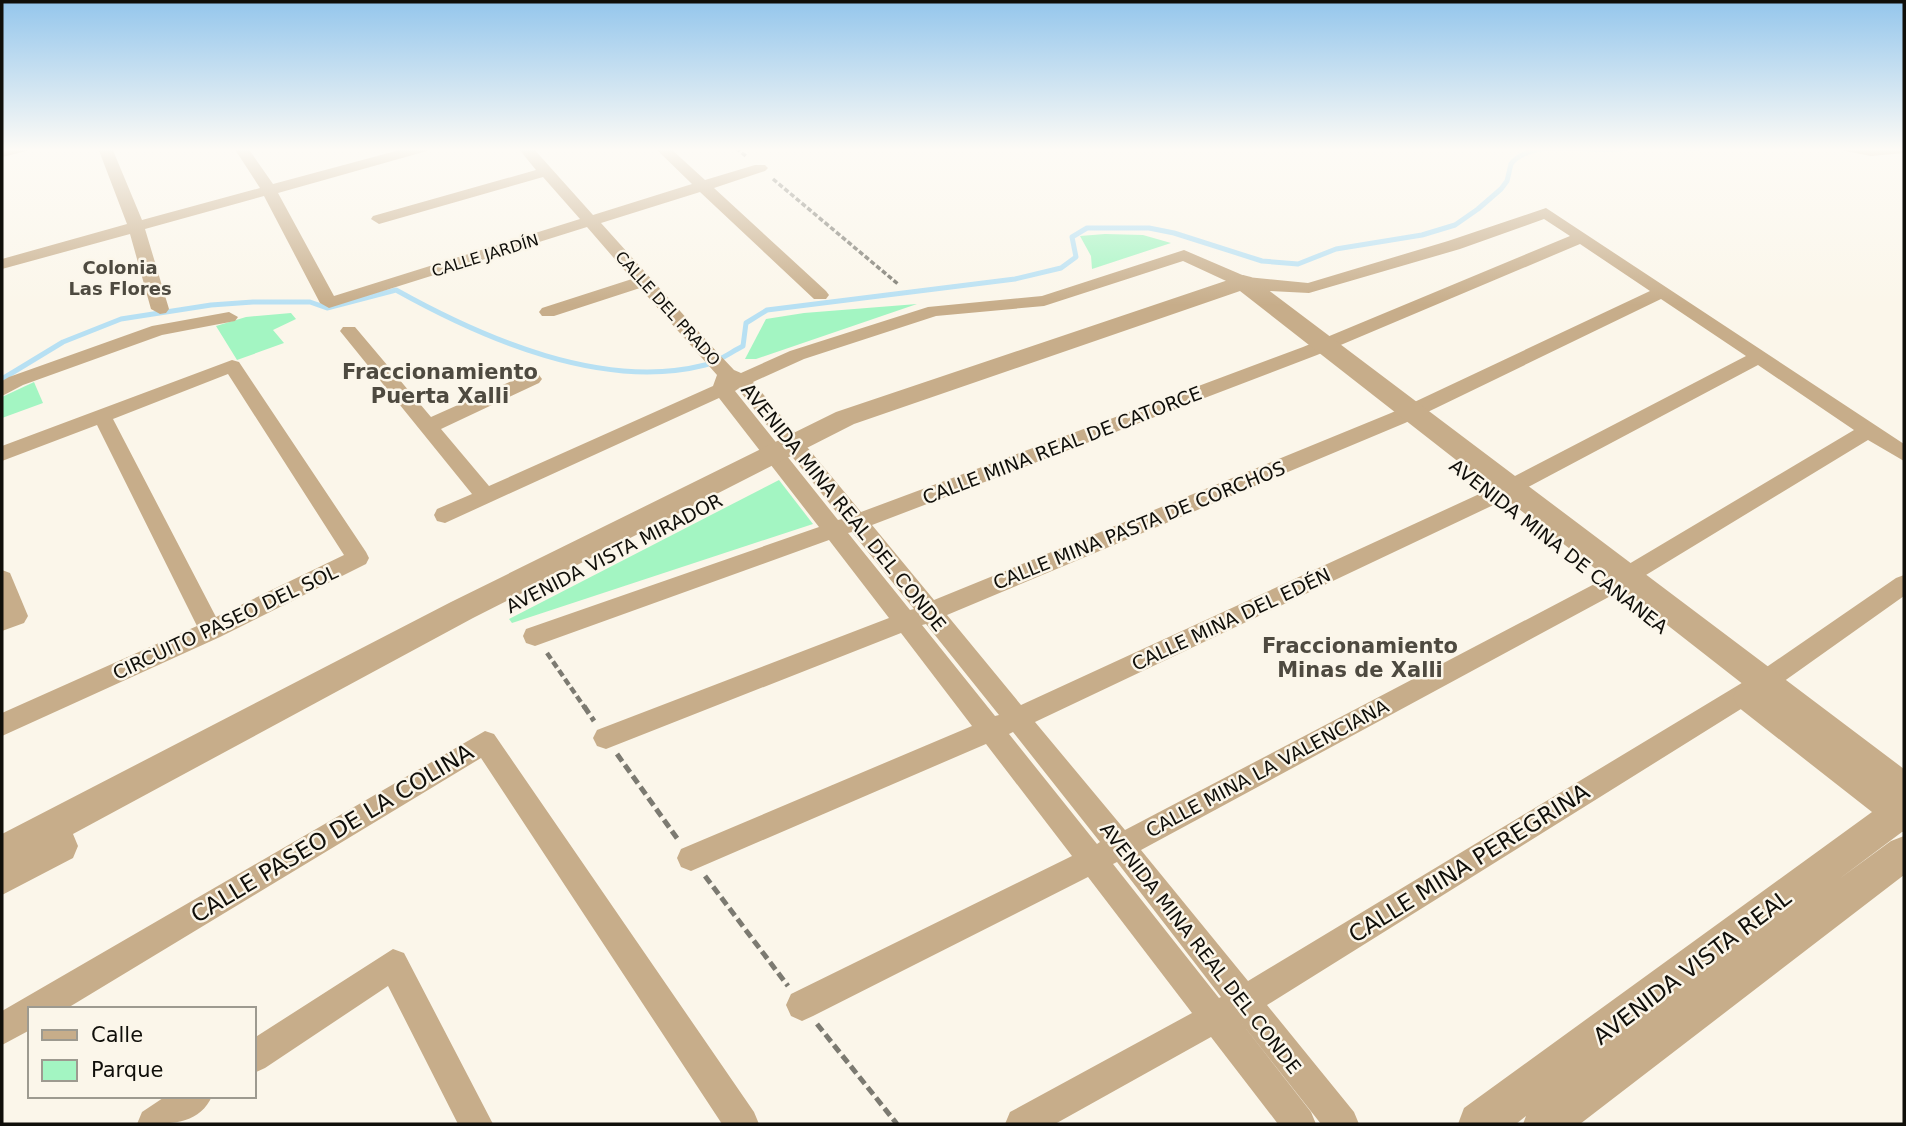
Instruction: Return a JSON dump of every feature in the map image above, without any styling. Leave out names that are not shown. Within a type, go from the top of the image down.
[{"type":"street","points":[[126,201],[160,309]]},
{"type":"street","points":[[2,264],[227,201]]},
{"type":"street","name":"CALLE JARDÍN","points":[[274,201],[329,303],[659,201]]},
{"type":"street","points":[[379,219],[444,201]]},
{"type":"street","name":"CALLE DEL PRADO","points":[[571,201],[725,374]]},
{"type":"street","points":[[719,201],[820,295]]},
{"type":"street","points":[[1242,286],[1320,286],[1546,213],[1904,454]]},
{"type":"street","name":"CALLE MINA REAL DE CATORCE","points":[[535,636],[845,526],[1318,348],[1582,237]]},
{"type":"street","name":"AVENIDA MINA DE CANANEA","points":[[725,374],[797,355],[934,311],[1044,302],[1184,255],[1242,286],[1755,687],[1903,807]]},
{"type":"street","points":[[548,312],[643,281]]},
{"type":"street","name":"AVENIDA VISTA MIRADOR","points":[[2,877],[167,777],[468,617],[788,455],[1040,358],[1242,286]]},
{"type":"street","name":"CALLE MINA PASTA DE CORCHOS","points":[[606,738],[918,617],[1406,415],[1663,291]]},
{"type":"street","points":[[2,390],[16,381],[158,330],[229,317]]},
{"type":"street","points":[[349,331],[485,496]]},
{"type":"street","name":"CALLE MINA DEL EDÉN","points":[[691,858],[1016,719],[1504,491],[1760,356]]},
{"type":"street","name":"CIRCUITO PASEO DEL SOL","points":[[2,454],[232,366],[358,558],[211,630],[2,725]]},
{"type":"street","points":[[445,515],[725,374]]},
{"type":"street","name":"AVENIDA MINA REAL DEL CONDE","points":[[725,374],[918,617],[1016,719],[1121,846],[1342,1124]]},
{"type":"street","points":[[429,426],[531,379]]},
{"type":"street","points":[[102,416],[211,630]]},
{"type":"street","name":"CALLE MINA LA VALENCIANA","points":[[802,1005],[1121,846],[1618,581],[1869,430]]},
{"type":"street","points":[[2,579],[16,616],[2,622]]},
{"type":"street","name":"CALLE MINA PEREGRINA","points":[[1022,1124],[1243,1002],[1755,687],[1904,584]]},
{"type":"street","name":"AVENIDA MINA REAL DEL CONDE","points":[[918,617],[990,730],[1299,1124]]},
{"type":"street","name":"CALLE PASEO DE LA COLINA","points":[[39,1007],[485,742],[742,1124]]},
{"type":"street","name":"AVENIDA VISTA MIRADOR","points":[[2,853],[167,777]]},
{"type":"street","name":"AVENIDA VISTA REAL","points":[[1545,1124],[1688,993],[1903,807]]},
{"type":"street","name":"AVENIDA VISTA REAL","points":[[1480,1124],[1904,853]]},
{"type":"street","points":[[256,1056],[393,964],[476,1124]]},
{"type":"street","points":[[2,1029],[28,1013]]},
{"type":"street","points":[[154,1124],[192,1098]]},
{"type":"path","points":[[799,201],[898,284]]},
{"type":"green space","points":[[1143,235],[1171,243],[1092,269],[1091,256],[1080,236]]},
{"type":"green space","points":[[917,304],[756,359],[745,359],[766,319],[804,313]]},
{"type":"green space","points":[[291,313],[296,319],[273,330],[284,343],[237,360],[216,326],[246,317]]},
{"type":"green space","points":[[34,382],[43,403],[2,418],[2,397]]},
{"type":"green space","points":[[779,480],[813,524],[512,623],[509,619]]},
{"type":"waterway","points":[[2,379],[63,342],[121,319],[211,305],[253,302],[310,302],[327,308],[396,290],[467,326],[545,356],[586,366],[626,371],[666,371],[710,364],[743,346],[746,323],[767,310],[1015,279],[1061,268],[1076,257],[1072,237],[1087,228],[1149,228],[1174,233],[1262,261],[1298,264],[1336,249],[1422,235],[1455,225],[1488,201]]},
{"type":"district","name":"Colonia Las Flores","points":[[120,278]]},
{"type":"district","name":"Fraccionamiento Puerta Xalli","points":[[440,384]]},
{"type":"district","name":"Fraccionamiento Minas de Xalli","points":[[1360,658]]}]
